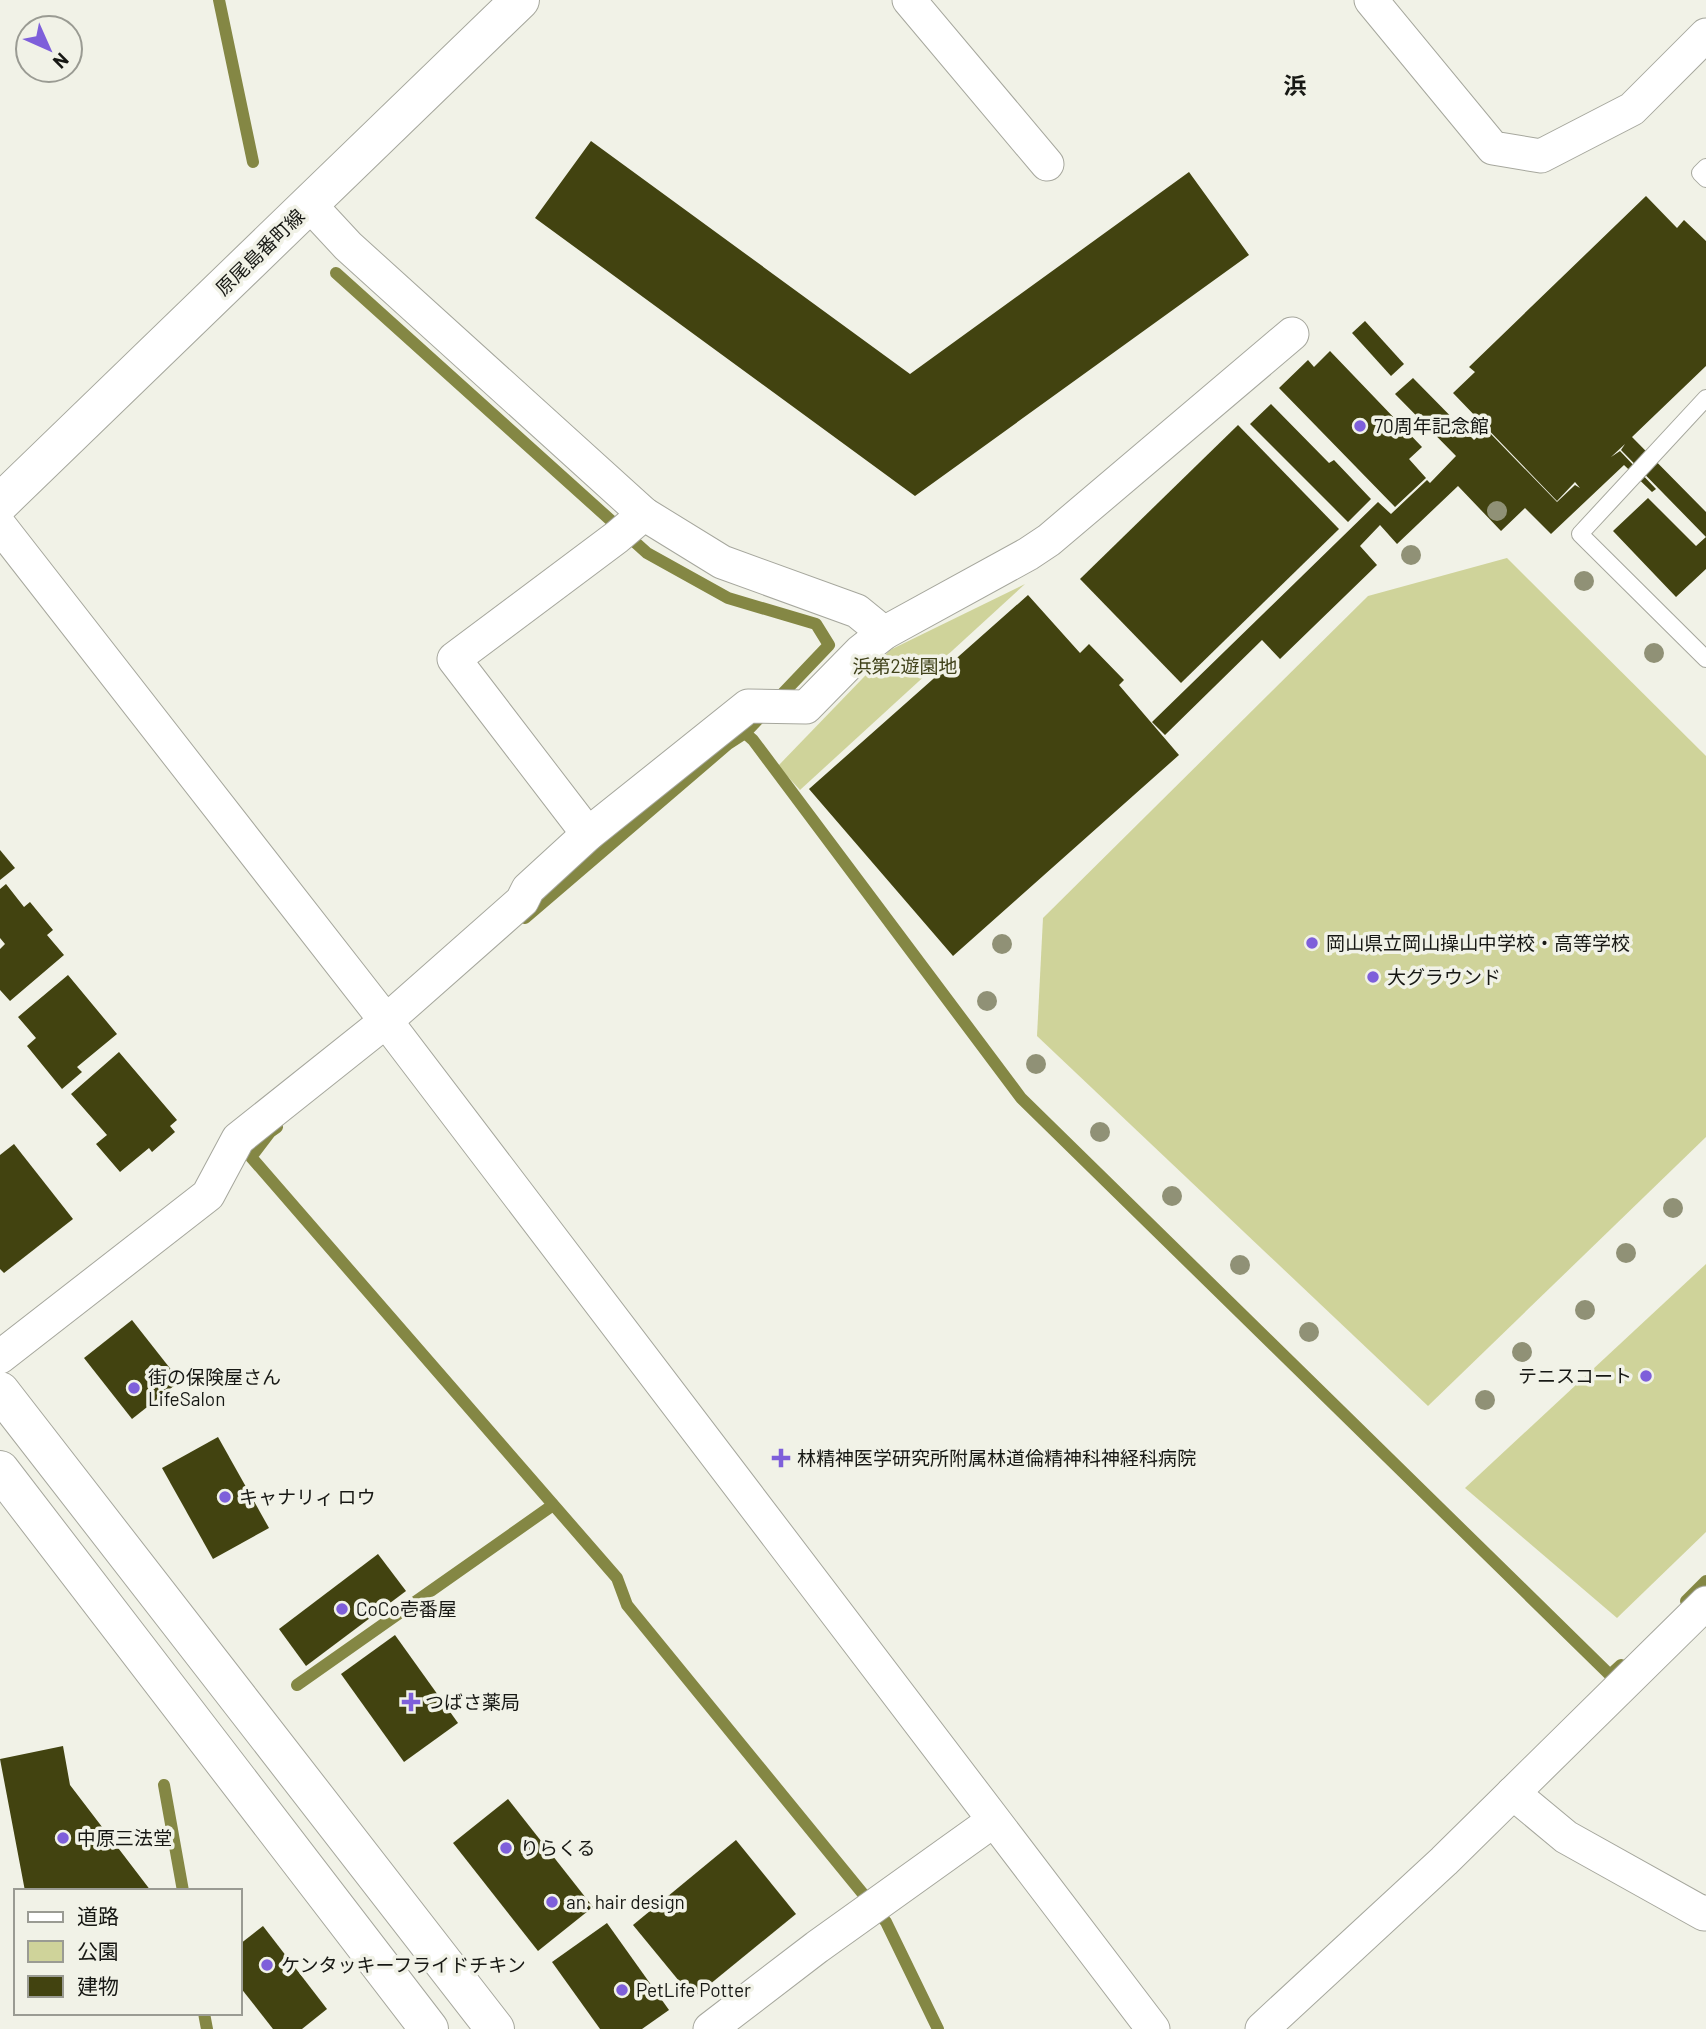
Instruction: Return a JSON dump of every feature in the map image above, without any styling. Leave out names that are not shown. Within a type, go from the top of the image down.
[{"type":"street","name":"原尾島番町線","points":[[0,503],[520,0]]},
{"type":"street","points":[[909,0],[1047,164]]},
{"type":"street","points":[[1371,0],[1493,148],[1541,156],[1632,109],[1706,35]]},
{"type":"street","points":[[309,205],[630,526],[857,611],[884,633]]},
{"type":"street","points":[[0,1357],[208,1195],[238,1139],[386,1021],[522,901],[528,889],[588,834],[747,706],[806,708],[860,652],[884,633],[1049,540],[1292,334]]},
{"type":"street","points":[[0,526],[386,1021],[1153,2029]]},
{"type":"street","points":[[588,834],[454,659],[630,526]]},
{"type":"street","points":[[0,1391],[495,2029]]},
{"type":"street","points":[[0,1470],[429,2029]]},
{"type":"street","points":[[1262,2029],[1444,1861],[1706,1603]]},
{"type":"street","points":[[1513,1793],[1566,1837],[1704,1914],[1706,1912]]},
{"type":"street","points":[[710,2029],[993,1821]]},
{"type":"lane","points":[[1706,167],[1700,173],[1706,179]]},
{"type":"lane","points":[[1706,398],[1580,534],[1706,659]]},
{"type":"green space","name":"大グラウンド","points":[[1507,558],[1706,756],[1706,1137],[1428,1406],[1037,1036],[1043,918],[1368,596]]},
{"type":"green space","name":"浜第2遊園地","points":[[1025,584],[800,790],[778,766],[890,650]]},
{"type":"green space","name":"テニスコート","points":[[1706,1264],[1706,1532],[1617,1618],[1465,1488]]},
{"type":"building","points":[[591,141],[910,374],[1189,172],[1249,255],[915,496],[535,218]]},
{"type":"building","points":[[1646,196],[1677,228],[1684,220],[1706,241],[1706,366],[1632,437],[1706,512],[1706,537],[1621,450],[1625,444],[1611,457],[1620,451],[1656,489],[1652,492],[1624,465],[1551,534],[1525,508],[1501,531],[1458,486],[1397,544],[1380,525],[1360,546],[1377,565],[1280,659],[1262,640],[1165,735],[1152,722],[1378,502],[1391,514],[1427,480],[1430,483],[1456,456],[1395,394],[1413,378],[1474,440],[1486,429],[1557,502],[1575,485],[1580,488],[1575,482],[1557,501],[1453,393],[1475,372],[1469,367]]},
{"type":"building","points":[[1365,321],[1404,364],[1391,376],[1352,333]]},
{"type":"building","points":[[1330,351],[1422,447],[1409,459],[1426,478],[1395,507],[1279,388],[1308,360],[1314,367]]},
{"type":"building","points":[[1271,404],[1329,463],[1334,460],[1371,499],[1348,522],[1250,424]]},
{"type":"building","points":[[1238,425],[1339,529],[1181,683],[1080,579]]},
{"type":"building","points":[[1648,498],[1696,546],[1706,537],[1706,569],[1676,597],[1613,531]]},
{"type":"building","points":[[1028,595],[1080,653],[1089,644],[1124,680],[1119,685],[1179,755],[953,956],[809,789]]},
{"type":"building","points":[[0,850],[15,868],[0,880]]},
{"type":"building","points":[[6,884],[24,907],[30,902],[53,930],[47,935],[64,955],[10,1001],[0,990],[0,949],[5,944],[0,938],[0,889]]},
{"type":"building","points":[[68,975],[117,1034],[77,1067],[82,1072],[62,1089],[27,1046],[36,1038],[18,1017]]},
{"type":"building","points":[[119,1052],[177,1120],[170,1126],[175,1132],[152,1152],[149,1148],[120,1172],[96,1144],[107,1135],[71,1094]]},
{"type":"building","points":[[14,1144],[73,1219],[4,1273],[0,1269],[0,1155]]},
{"type":"building","points":[[132,1320],[180,1381],[132,1419],[84,1358]]},
{"type":"building","points":[[218,1437],[269,1528],[213,1559],[162,1468]]},
{"type":"building","points":[[378,1554],[406,1591],[306,1666],[279,1629]]},
{"type":"building","points":[[395,1635],[458,1723],[404,1762],[341,1674]]},
{"type":"building","name":"中原三法堂","points":[[63,1746],[70,1785],[149,1889],[25,1889],[0,1759]]},
{"type":"building","points":[[508,1799],[593,1907],[538,1951],[453,1843]]},
{"type":"building","points":[[736,1840],[796,1914],[693,1998],[633,1925]]},
{"type":"building","points":[[607,1923],[669,2010],[642,2029],[600,2029],[552,1962]]},
{"type":"building","name":"ケンタッキーフライドチキン","points":[[263,1926],[327,2009],[302,2029],[273,2029],[242,1990],[242,1942]]},
{"type":"waterway","points":[[219,0],[253,162]]},
{"type":"waterway","points":[[336,273],[647,553],[728,598],[816,624],[829,645],[745,733],[728,744],[525,918]]},
{"type":"waterway","points":[[745,733],[753,740],[1021,1098],[1610,1675],[1621,1665]]},
{"type":"waterway","points":[[277,1127],[251,1157],[617,1578],[627,1605],[886,1922],[938,2029]]},
{"type":"waterway","points":[[297,1685],[553,1505]]},
{"type":"waterway","points":[[1686,1601],[1706,1581]]},
{"type":"waterway","points":[[164,1785],[183,1889]]},
{"type":"waterway","points":[[204,2015],[207,2029]]},
{"type":"place","name":"70周年記念館","points":[[1360,426]]},
{"type":"place","name":"岡山県立岡山操山中学校・高等学校","points":[[1312,943]]},
{"type":"place","name":"大グラウンド","points":[[1373,977]]},
{"type":"place","name":"テニスコート","points":[[1646,1376]]},
{"type":"place","name":"街の保険屋さん LifeSalon","points":[[134,1388]]},
{"type":"place","name":"林精神医学研究所附属林道倫精神科神経科病院","points":[[781,1458]]},
{"type":"place","name":"キャナリィ ロウ","points":[[225,1497]]},
{"type":"place","name":"CoCo壱番屋","points":[[342,1609]]},
{"type":"place","name":"つばさ薬局","points":[[411,1702]]},
{"type":"place","name":"中原三法堂","points":[[63,1838]]},
{"type":"place","name":"りらくる","points":[[506,1848]]},
{"type":"place","name":"an. hair design","points":[[552,1902]]},
{"type":"place","name":"ケンタッキーフライドチキン","points":[[267,1965]]},
{"type":"place","name":"PetLife Potter","points":[[622,1990]]},
{"type":"district","name":"浜","points":[[1295,86]]}]
